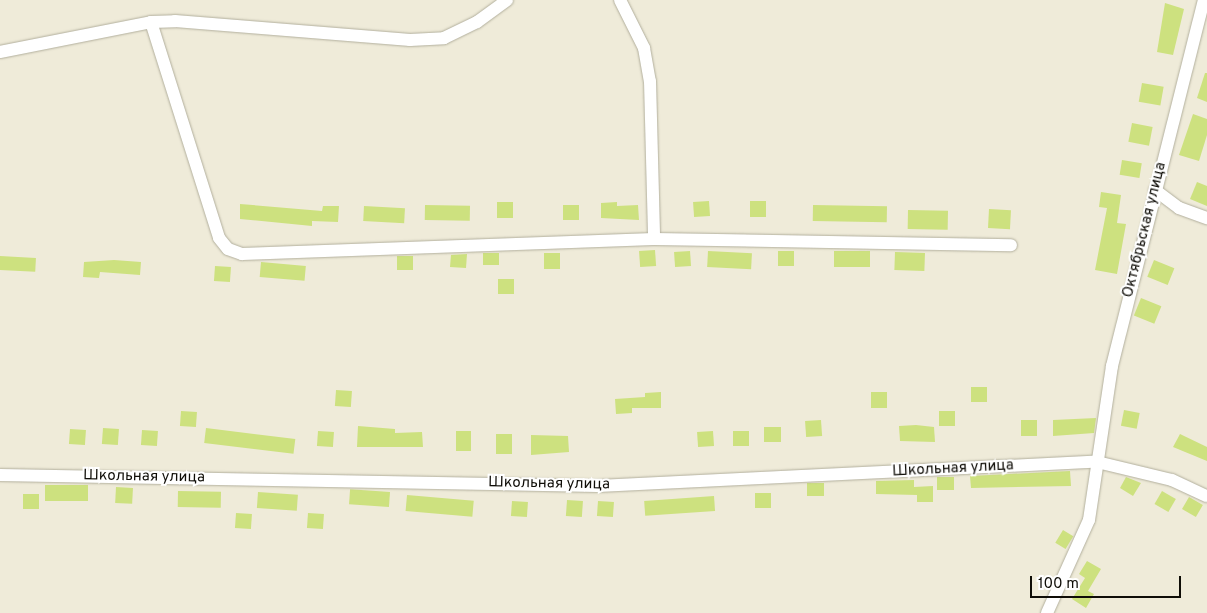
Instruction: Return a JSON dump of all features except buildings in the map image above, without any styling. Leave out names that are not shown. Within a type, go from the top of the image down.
[{"type":"street","points":[[0,52],[150,22],[410,40],[444,38],[477,22],[508,0]]},
{"type":"street","points":[[620,0],[644,48],[650,81],[654,239]]},
{"type":"street","name":"Октябрьская улица","points":[[1047,613],[1090,520],[1112,366],[1204,0]]},
{"type":"street","points":[[150,22],[219,238],[228,249],[242,254],[654,239],[1011,245]]},
{"type":"street","points":[[1155,190],[1179,208],[1207,218]]},
{"type":"street","name":"Школьная улица","points":[[0,475],[598,486],[1097,462],[1172,480],[1207,496]]}]
